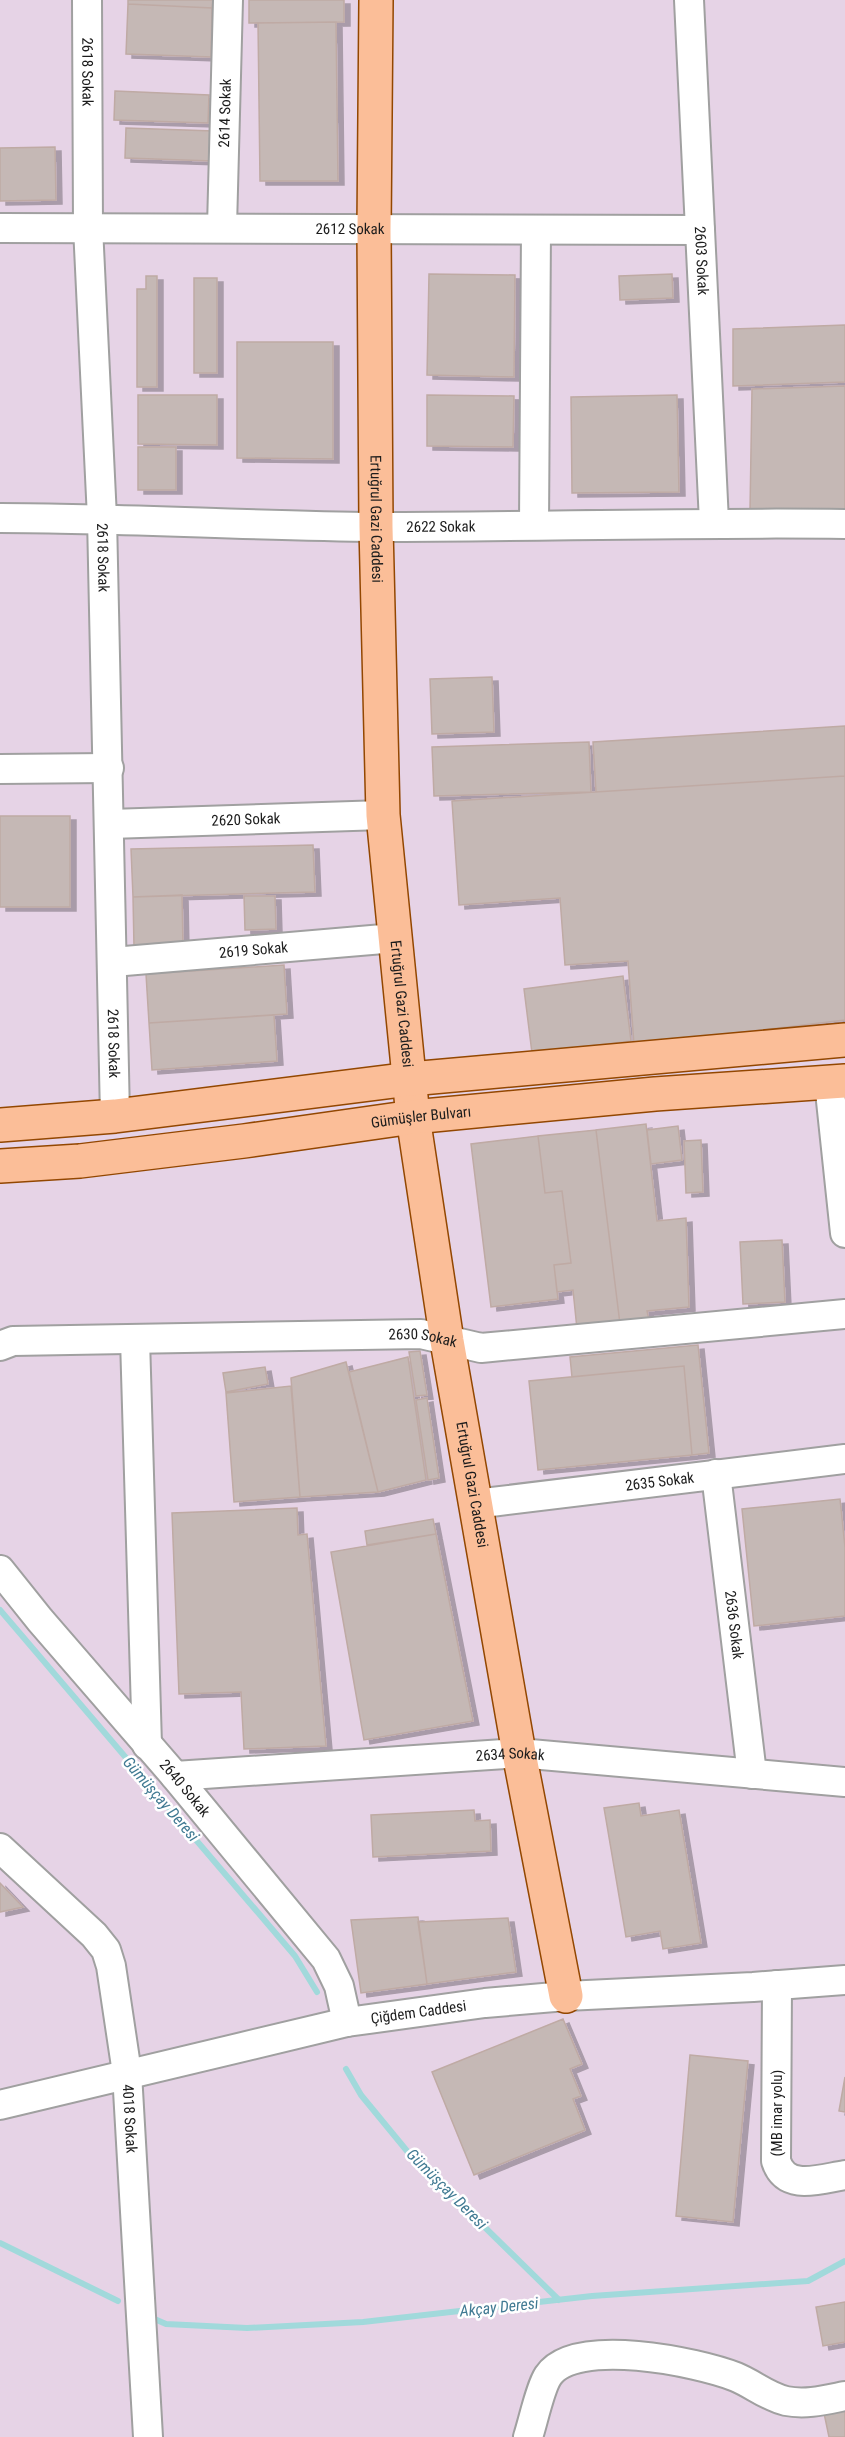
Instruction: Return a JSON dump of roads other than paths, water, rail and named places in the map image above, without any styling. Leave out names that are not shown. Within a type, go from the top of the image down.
[{"type":"main road","name":"Ertuğrul Gazi Caddesi","points":[[376,0],[374,230],[376,527],[382,815],[413,1117],[447,1341],[519,1753],[566,1996]]},
{"type":"main road","points":[[0,1125],[115,1116],[410,1079],[845,1040]]},
{"type":"main road","name":"Gümüşler Bulvarı","points":[[0,1166],[92,1159],[244,1141],[413,1117],[655,1094],[837,1082]]},
{"type":"street","name":"2618 Sokak","points":[[87,0],[88,227],[102,518],[115,1116]]},
{"type":"street","name":"2614 Sokak","points":[[222,228],[228,0]]},
{"type":"street","name":"2603 Sokak","points":[[689,0],[714,522]]},
{"type":"street","name":"2612 Sokak","points":[[0,228],[700,230]]},
{"type":"street","points":[[534,525],[536,230]]},
{"type":"street","name":"2622 Sokak","points":[[0,518],[102,518],[376,527],[714,522],[845,524]]},
{"type":"street","points":[[0,769],[109,768]]},
{"type":"street","name":"2620 Sokak","points":[[110,824],[382,815]]},
{"type":"street","name":"2619 Sokak","points":[[113,962],[395,938]]},
{"type":"street","points":[[837,1082],[845,1233]]},
{"type":"street","name":"2630 Sokak","points":[[0,1346],[13,1341],[421,1334],[481,1347],[845,1314]]},
{"type":"street","points":[[135,1339],[147,1745]]},
{"type":"street","name":"2635 Sokak","points":[[475,1504],[845,1459]]},
{"type":"street","name":"2636 Sokak","points":[[716,1474],[752,1774]]},
{"type":"street","name":"2640 Sokak","points":[[0,1570],[40,1620],[175,1776],[326,1959],[339,1986],[346,2022]]},
{"type":"street","name":"2634 Sokak","points":[[175,1776],[519,1753],[845,1782]]},
{"type":"street","name":"4018 Sokak","points":[[0,1848],[94,1935],[106,1950],[111,1966],[127,2073],[148,2437]]},
{"type":"street","name":"Çiğdem Caddesi","points":[[0,2105],[346,2022],[485,2003],[566,1996],[845,1980]]},
{"type":"street","name":"(MB imar yolu)","points":[[777,1985],[776,2162],[779,2171],[788,2180],[799,2182],[845,2175]]},
{"type":"street","points":[[528,2437],[547,2377],[558,2364],[574,2358],[599,2354],[649,2357],[711,2369],[737,2378],[783,2400],[800,2403],[832,2399]]},
{"type":"waterway","name":"Gümüşçay Deresi","points":[[0,1610],[295,1956],[317,1992]]},
{"type":"waterway","name":"Gümüşçay Deresi","points":[[346,2069],[361,2095],[407,2151],[559,2300]]},
{"type":"waterway","name":"Akçay Deresi","points":[[0,2243],[118,2301]]},
{"type":"waterway","name":"Akçay Deresi","points":[[150,2317],[166,2324],[247,2328],[363,2322],[592,2296],[808,2281],[845,2261]]}]
